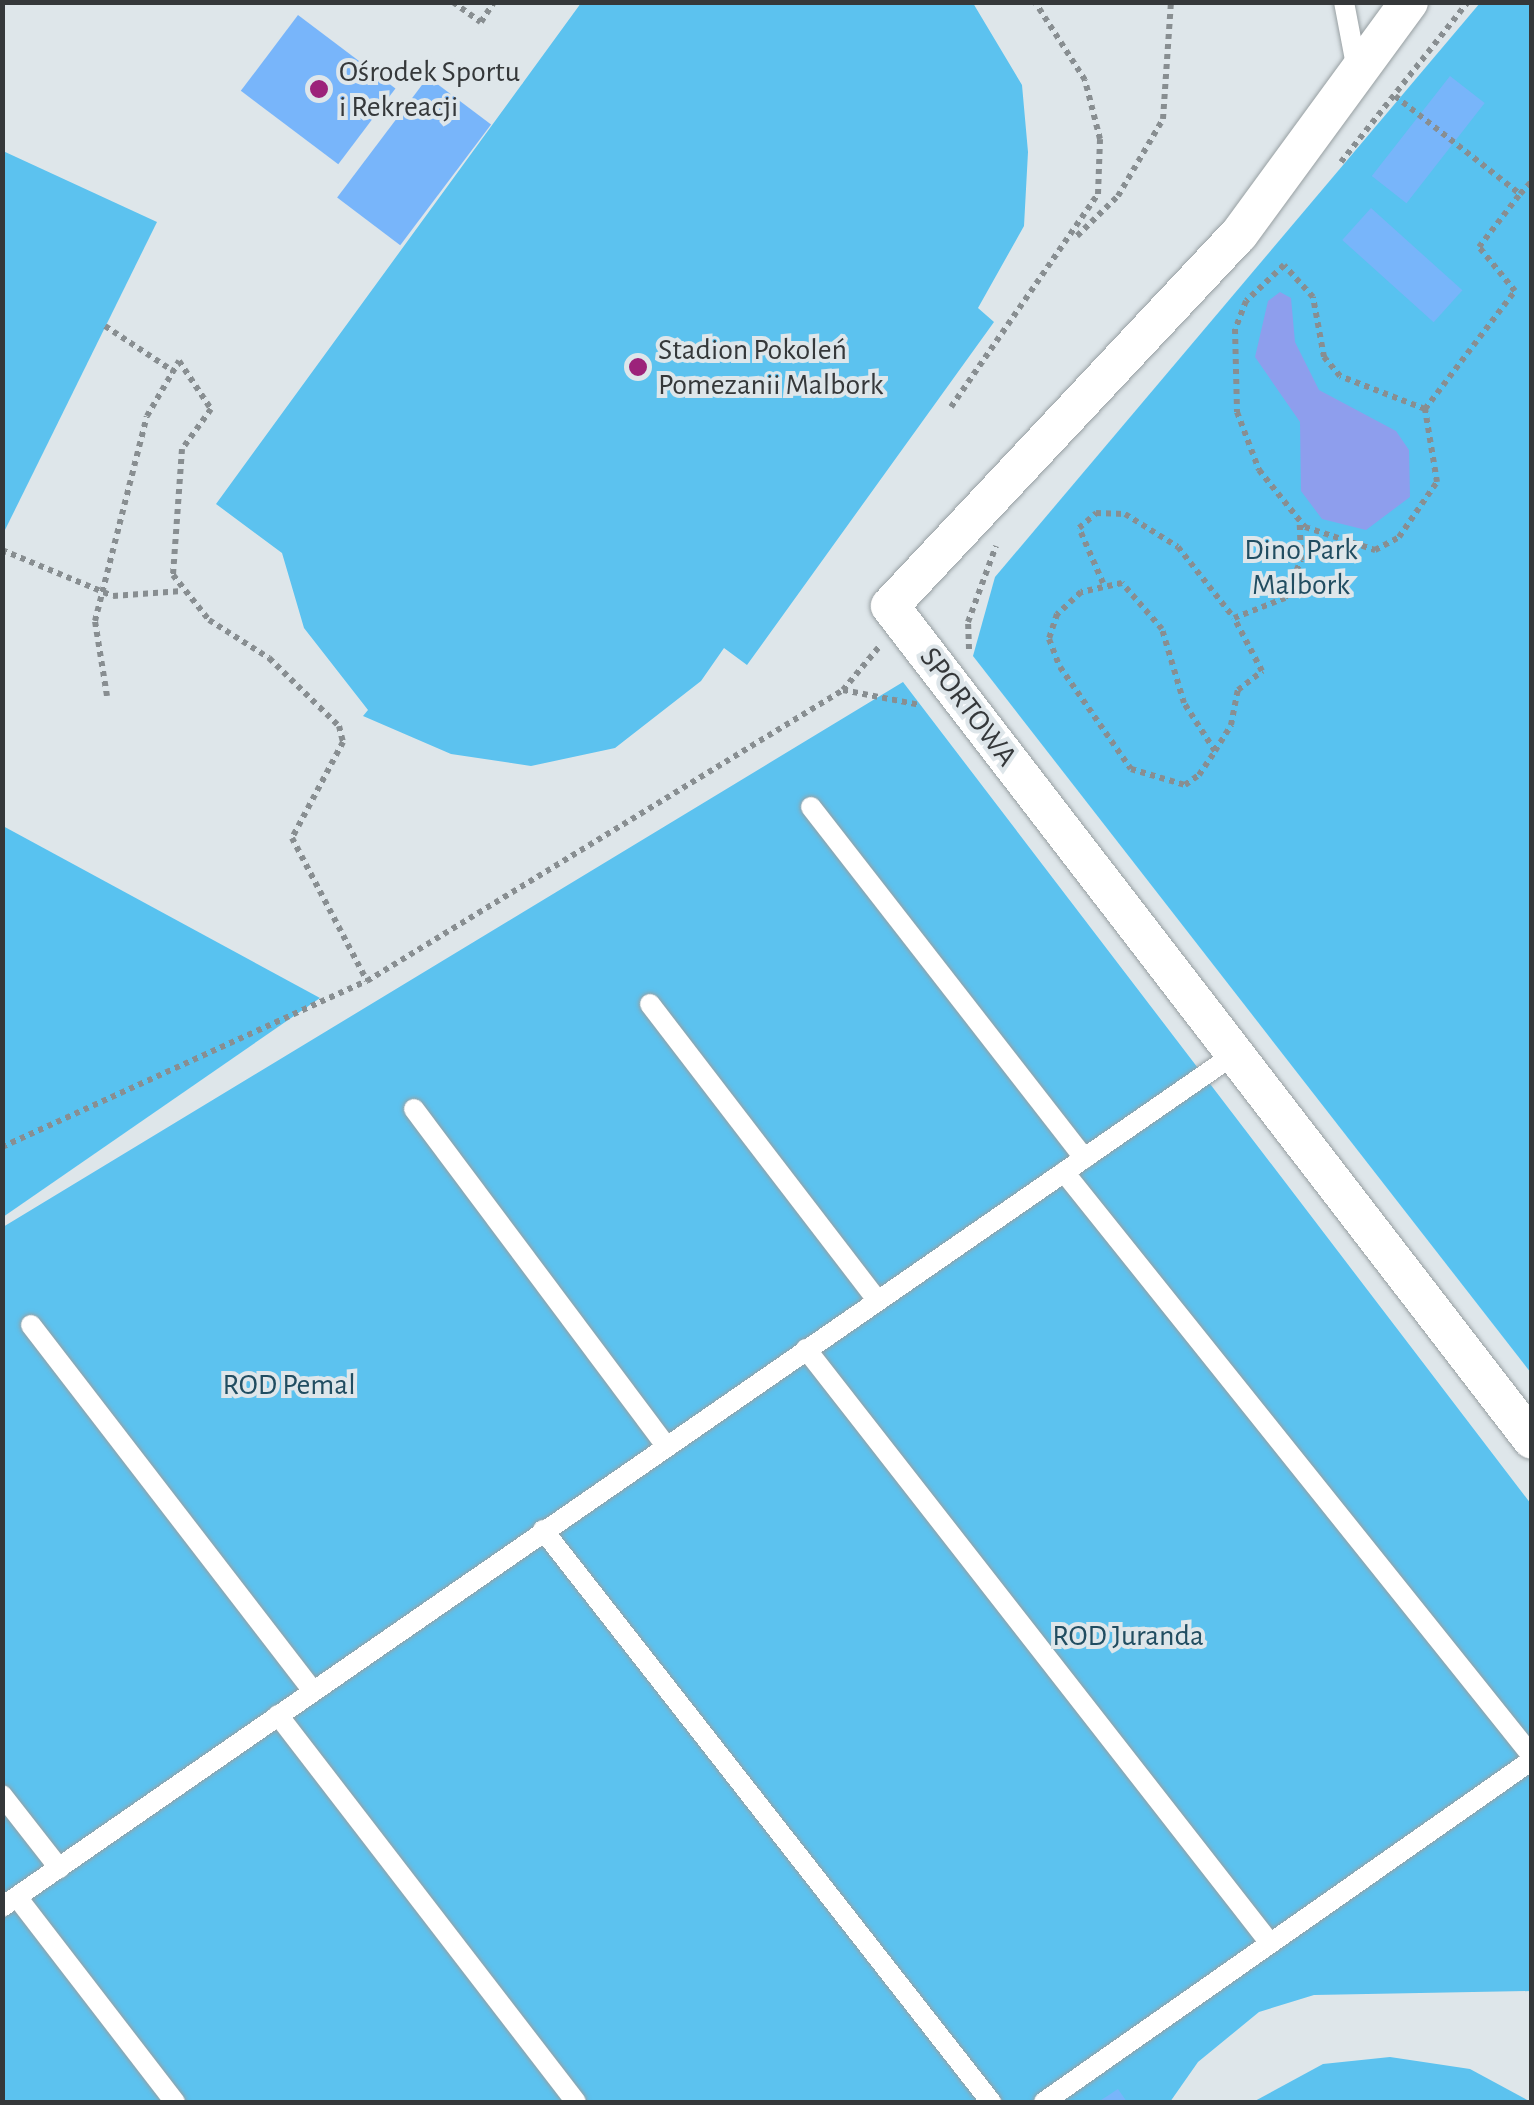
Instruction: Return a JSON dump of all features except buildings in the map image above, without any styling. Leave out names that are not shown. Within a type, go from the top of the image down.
[{"type":"street","name":"SPORTOWA","points":[[1409,2],[1239,234],[890,606],[1532,1440]]},
{"type":"lane","points":[[1344,2],[1357,70]]},
{"type":"lane","points":[[810,806],[1084,1158]]},
{"type":"lane","points":[[650,1004],[877,1300]]},
{"type":"lane","points":[[176,2102],[10,1902],[1235,1054]]},
{"type":"lane","points":[[414,1109],[666,1445]]},
{"type":"lane","points":[[1044,2102],[1532,1758],[1064,1172]]},
{"type":"lane","points":[[31,1325],[313,1691]]},
{"type":"lane","points":[[806,1349],[1270,1944]]},
{"type":"lane","points":[[544,1530],[990,2102]]},
{"type":"lane","points":[[278,1715],[576,2102]]},
{"type":"lane","points":[[2,1795],[59,1868]]},
{"type":"path","points":[[453,2],[480,22],[494,2]]},
{"type":"path","points":[[951,407],[1068,244],[1098,194],[1100,138],[1084,80],[1035,2]]},
{"type":"path","points":[[1068,244],[1118,196],[1163,120],[1171,2]]},
{"type":"path","points":[[1396,96],[1520,194]]},
{"type":"path","points":[[1425,409],[1340,376],[1324,357],[1313,297],[1298,274],[1284,265],[1266,278],[1235,328],[1238,412],[1259,470],[1300,522],[1342,545],[1375,550],[1399,537],[1437,482],[1425,409],[1515,292],[1479,247],[1532,181]]},
{"type":"path","points":[[105,326],[173,372]]},
{"type":"path","points":[[108,696],[91,642],[147,416],[179,360],[211,409],[182,449],[171,555],[182,591],[339,726],[343,742],[292,838],[367,981]]},
{"type":"path","points":[[1103,583],[1079,528],[1096,513],[1125,514],[1178,546],[1234,618],[1262,671],[1238,690],[1214,751],[1186,785],[1164,783],[1132,769],[1077,694],[1049,639],[1057,614],[1103,583],[1122,583],[1162,629],[1184,703],[1214,751]]},
{"type":"path","points":[[1234,618],[1285,598],[1302,560],[1300,522]]},
{"type":"path","points":[[2,550],[102,593],[160,599],[182,591]]},
{"type":"path","points":[[2,1147],[367,981],[843,690],[921,706],[954,690]]},
{"type":"green space","name":"Stadion Pokoleń Pomezanii Malbork","points":[[581,3],[973,3],[1022,85],[1028,152],[1024,226],[978,308],[994,322],[747,665],[724,648],[701,681],[615,748],[531,766],[451,754],[363,716],[368,710],[304,628],[282,553],[216,504]]},
{"type":"green space","name":"Dino Park Malbork","points":[[1480,3],[1531,3],[1531,1373],[973,656],[995,577]]},
{"type":"green space","points":[[3,151],[157,222],[3,534]]},
{"type":"green space","points":[[903,682],[1531,1504],[1531,1991],[1314,1995],[1259,2012],[1198,2062],[1170,2102],[3,2102],[3,1227]]},
{"type":"green space","points":[[3,826],[320,998],[3,1217]]},
{"type":"green space","points":[[1390,2057],[1470,2069],[1531,2102],[1253,2102],[1323,2064]]},
{"type":"shaded area","points":[[1280,292],[1291,298],[1295,342],[1319,390],[1396,431],[1409,450],[1410,497],[1366,530],[1322,519],[1301,491],[1300,422],[1255,357],[1268,301]]},
{"type":"place","name":"Ośrodek Sportu i Rekreacji","points":[[319,89]]},
{"type":"place","name":"Stadion Pokoleń Pomezanii Malbork","points":[[638,367]]},
{"type":"park label","name":"ROD Pemal","points":[[289,1385]]},
{"type":"park label","name":"ROD Juranda","points":[[1128,1636]]}]
